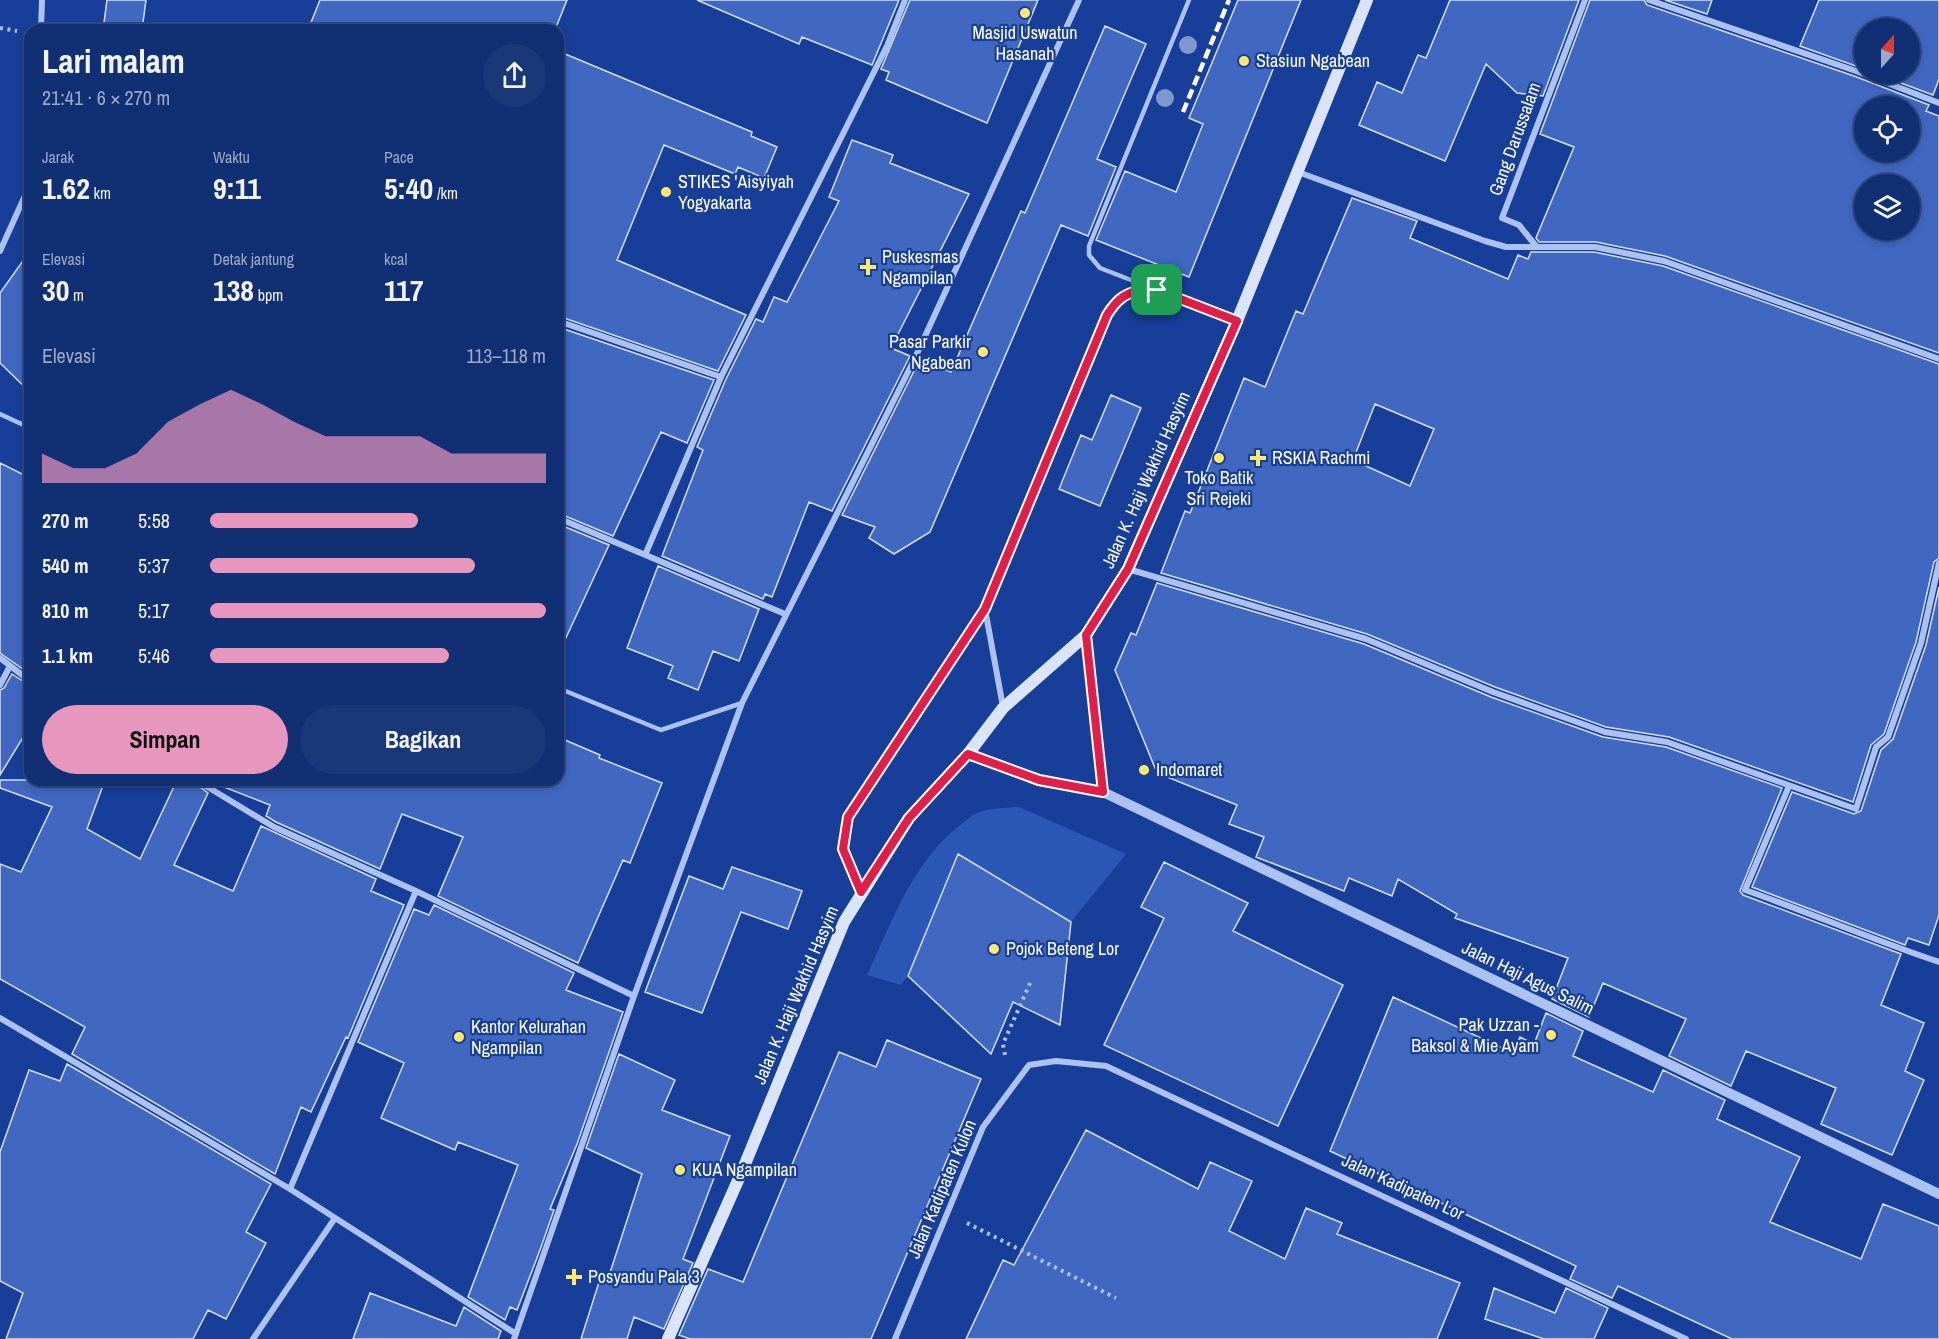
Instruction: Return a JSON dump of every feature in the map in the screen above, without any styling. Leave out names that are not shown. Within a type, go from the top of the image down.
[{"type":"main road","name":"Jalan K. Haji Wakhid Hasyim","points":[[668,1339],[743,1169],[844,922],[861,892],[909,818],[968,754],[1003,708],[1086,635],[1128,569],[1237,321],[1367,0]]},
{"type":"street","points":[[41,24],[42,0]]},
{"type":"street","points":[[646,553],[721,377],[887,46],[905,0]]},
{"type":"street","points":[[0,1018],[290,1189],[515,1337],[634,996],[742,703],[915,358],[1079,0]]},
{"type":"street","name":"Gang Darussalam","points":[[1536,246],[1519,225],[1502,218],[1585,0]]},
{"type":"street","points":[[1649,0],[1857,70],[1939,103]]},
{"type":"street","points":[[1298,172],[1485,242],[1506,246],[1595,247],[1664,261],[1939,359]]},
{"type":"street","points":[[0,251],[24,198]]},
{"type":"street","points":[[861,892],[843,849],[848,817],[985,609],[1107,315],[1116,301],[1127,293],[1157,290],[1237,321]]},
{"type":"street","points":[[564,323],[721,377]]},
{"type":"street","points":[[564,520],[646,553],[785,614]]},
{"type":"street","points":[[1128,569],[1366,639],[1493,692],[1594,729],[1639,739],[1667,742],[1856,809],[1876,747],[1888,737],[1921,643],[1939,563]]},
{"type":"street","points":[[985,609],[1003,708]]},
{"type":"street","points":[[1086,635],[1103,792]]},
{"type":"street","points":[[0,658],[24,676]]},
{"type":"street","points":[[0,685],[10,666]]},
{"type":"street","name":"Jalan Haji Agus Salim","points":[[968,754],[1039,780],[1103,792],[1939,1194]]},
{"type":"street","points":[[206,786],[274,827],[416,891],[634,996]]},
{"type":"street","points":[[1789,786],[1745,890],[1832,921],[1865,938],[1939,962]]},
{"type":"street","points":[[290,1189],[416,891]]},
{"type":"street","name":"Jalan Kadipaten Kulon","points":[[895,1339],[983,1127],[1029,1065],[1056,1060],[1106,1066]]},
{"type":"street","name":"Jalan Kadipaten Lor","points":[[1106,1066],[1406,1205],[1686,1339]]},
{"type":"street","points":[[253,1339],[335,1218]]},
{"type":"lane","points":[[1157,290],[1100,268],[1093,262],[1089,246],[1189,0]]},
{"type":"lane","points":[[0,414],[24,425]]},
{"type":"lane","points":[[564,690],[661,730],[742,703]]},
{"type":"path","points":[[0,28],[16,31]]},
{"type":"path","points":[[1004,1044],[1031,981]]},
{"type":"path","points":[[946,1213],[1116,1298]]},
{"type":"shaded area","points":[[1019,807],[1126,854],[1071,922],[958,855],[908,976],[901,985],[867,975],[905,894],[928,857],[959,826],[975,814],[993,809]]},
{"type":"building","points":[[107,0],[146,0],[143,24],[104,24]]},
{"type":"building","points":[[320,0],[567,0],[557,24],[310,24]]},
{"type":"building","points":[[697,0],[899,0],[872,65],[802,37],[799,44]]},
{"type":"building","points":[[910,0],[1038,0],[987,123],[886,80],[889,72],[881,69]]},
{"type":"building","points":[[1238,0],[1301,0],[1189,277],[1096,240],[1125,171],[1176,192],[1203,124],[1189,118]]},
{"type":"building","points":[[1450,0],[1579,0],[1543,96],[1517,93],[1486,64],[1445,161],[1359,125],[1377,82],[1402,93],[1418,55],[1426,58]]},
{"type":"building","points":[[1590,0],[1644,0],[1647,5],[1854,76],[1854,84],[1875,84],[1906,96],[1854,96],[1854,162],[1920,162],[1920,102],[1929,105],[1926,111],[1939,116],[1939,353],[1665,256],[1596,242],[1539,242],[1536,238],[1574,147],[1540,134]]},
{"type":"building","points":[[1665,0],[1712,0],[1707,14]]},
{"type":"building","points":[[1819,0],[1939,0],[1939,79],[1933,95],[1904,84],[1920,84],[1920,18],[1854,18],[1854,65],[1800,46]]},
{"type":"building","points":[[1105,26],[1146,44],[1097,159],[1116,167],[1088,236],[1061,225],[930,532],[894,554],[869,538],[875,527],[842,515],[920,359],[951,372],[1021,211],[1025,213]]},
{"type":"building","points":[[564,54],[752,132],[751,136],[777,147],[764,178],[738,167],[735,174],[664,145],[617,260],[746,315],[718,371],[564,318]]},
{"type":"building","points":[[852,140],[893,155],[890,163],[969,194],[891,348],[910,356],[832,511],[809,502],[772,597],[765,594],[763,599],[662,556],[703,450],[697,447],[726,379],[756,319],[763,322],[774,297],[787,302],[839,201],[829,197]]},
{"type":"building","points":[[1352,198],[1417,221],[1410,238],[1508,279],[1518,255],[1528,259],[1531,252],[1594,252],[1663,266],[1939,364],[1939,558],[1934,562],[1916,642],[1884,734],[1871,745],[1853,802],[1669,737],[1606,727],[1495,687],[1367,634],[1161,573],[1185,511],[1190,513],[1244,378],[1265,387],[1296,311],[1303,314]],"holes":[[[1375,404],[1434,429],[1410,486],[1353,460]]]},
{"type":"building","points":[[24,259],[24,386],[0,363],[0,293]]},
{"type":"building","points":[[564,329],[714,380],[687,443],[661,432],[613,536],[564,516]]},
{"type":"building","points":[[1111,395],[1141,408],[1100,506],[1059,489],[1081,435],[1092,440]]},
{"type":"building","points":[[0,463],[24,475],[24,670],[0,653]]},
{"type":"building","points":[[564,526],[609,545],[564,642]]},
{"type":"building","points":[[658,566],[759,609],[739,661],[713,651],[698,690],[668,678],[673,666],[627,648]]},
{"type":"building","points":[[1157,583],[1364,644],[1491,697],[1603,737],[1666,747],[1782,788],[1740,891],[1743,895],[1901,954],[1881,1005],[1924,1023],[1905,1071],[1924,1080],[1892,1155],[1821,1124],[1836,1088],[1746,1051],[1731,1086],[1669,1056],[1686,1019],[1603,983],[1589,1017],[1552,999],[1568,958],[1455,918],[1457,914],[1398,879],[1392,896],[1349,878],[1344,891],[1256,857],[1264,837],[1229,824],[1237,805],[1157,773],[1115,670],[1131,633],[1136,635]]},
{"type":"building","points":[[1939,587],[1939,915],[1929,945],[1908,938],[1905,945],[1752,887],[1792,792],[1854,814],[1861,811],[1881,750],[1893,739],[1926,645]]},
{"type":"building","points":[[12,674],[24,682],[24,736],[0,775],[0,690],[4,688]]},
{"type":"building","points":[[564,740],[600,755],[599,758],[662,783],[630,863],[623,860],[578,963],[438,896],[463,837],[402,814],[380,869],[276,822],[266,816],[270,805],[221,786],[564,786]]},
{"type":"building","points":[[0,780],[24,780],[24,786],[103,786],[87,829],[140,859],[174,786],[199,786],[208,793],[174,865],[233,891],[261,826],[376,879],[371,891],[404,905],[348,1038],[346,1037],[311,1112],[301,1107],[275,1174],[72,1054],[85,1027],[0,979],[0,864],[21,872],[52,807],[0,788]]},
{"type":"building","name":"Pojok Beteng Lor","points":[[958,854],[1071,922],[1060,1025],[1013,1002],[991,1054],[908,976]]},
{"type":"building","points":[[1164,862],[1248,903],[1233,931],[1343,985],[1278,1126],[1104,1045],[1164,918],[1141,907]]},
{"type":"building","points":[[732,867],[802,891],[788,929],[741,912],[702,1013],[645,992],[689,876],[723,889]]},
{"type":"building","points":[[434,905],[574,973],[566,990],[623,1012],[577,1144],[550,1209],[554,1210],[540,1250],[517,1310],[510,1307],[505,1320],[468,1297],[518,1165],[458,1142],[455,1150],[381,1118],[404,1063],[358,1042],[414,909],[429,915]]},
{"type":"building","points":[[1393,997],[1513,1053],[1520,1037],[1534,1044],[1546,1013],[1583,1031],[1573,1056],[1653,1092],[1663,1070],[1725,1100],[1717,1119],[1800,1157],[1770,1222],[1861,1259],[1883,1204],[1939,1226],[1939,1339],[1732,1339],[1618,1286],[1612,1298],[1570,1279],[1576,1266],[1330,1151]]},
{"type":"building","points":[[887,1040],[981,1079],[871,1339],[690,1339],[679,1335],[708,1269],[743,1282],[839,1052],[876,1067]]},
{"type":"building","points":[[619,1054],[675,1080],[662,1110],[730,1136],[683,1259],[693,1263],[664,1329],[634,1317],[627,1339],[581,1339],[600,1279],[607,1282],[642,1174],[586,1148]]},
{"type":"building","points":[[67,1064],[271,1184],[246,1232],[266,1243],[226,1319],[208,1310],[193,1339],[6,1339],[23,1293],[0,1281],[0,1152],[29,1070],[60,1081]]},
{"type":"building","points":[[1086,1130],[1198,1189],[1210,1162],[1252,1181],[1229,1231],[1285,1259],[1306,1208],[1342,1223],[1337,1234],[1460,1283],[1437,1339],[966,1339],[1003,1260],[1014,1265]]},
{"type":"building","points":[[1494,1288],[1555,1313],[1566,1288],[1608,1308],[1594,1339],[1544,1339],[1485,1319]]},
{"type":"building","points":[[370,1293],[456,1326],[464,1307],[501,1331],[498,1339],[353,1339]]},
{"type":"railway","points":[[1183,112],[1229,0]]},
{"type":"place","name":"Masjid Uswatun Hasanah","points":[[1025,13]]},
{"type":"place","name":"Stasiun Ngabean","points":[[1244,61]]},
{"type":"place","name":"STIKES 'Aisyiyah Yogyakarta","points":[[666,192]]},
{"type":"place","name":"Puskesmas Ngampilan","points":[[868,267]]},
{"type":"place","name":"Pasar Parkir Ngabean","points":[[983,352]]},
{"type":"place","name":"Toko Batik Sri Rejeki","points":[[1219,458]]},
{"type":"place","name":"RSKIA Rachmi","points":[[1258,458]]},
{"type":"place","name":"Indomaret","points":[[1144,770]]},
{"type":"place","name":"Pojok Beteng Lor","points":[[994,949]]},
{"type":"place","name":"Pak Uzzan - Baksol & Mie Ayam","points":[[1551,1035]]},
{"type":"place","name":"Kantor Kelurahan Ngampilan","points":[[459,1037]]},
{"type":"place","name":"KUA Ngampilan","points":[[680,1170]]},
{"type":"place","name":"Posyandu Pala 3","points":[[574,1277]]},
{"type":"route","points":[[1157,290],[1237,321],[1128,569],[1086,635],[1103,792],[1039,780],[968,754],[909,818],[861,892],[846,861],[843,849],[848,817],[985,609],[1107,315],[1116,301],[1127,293],[1157,290]]}]
